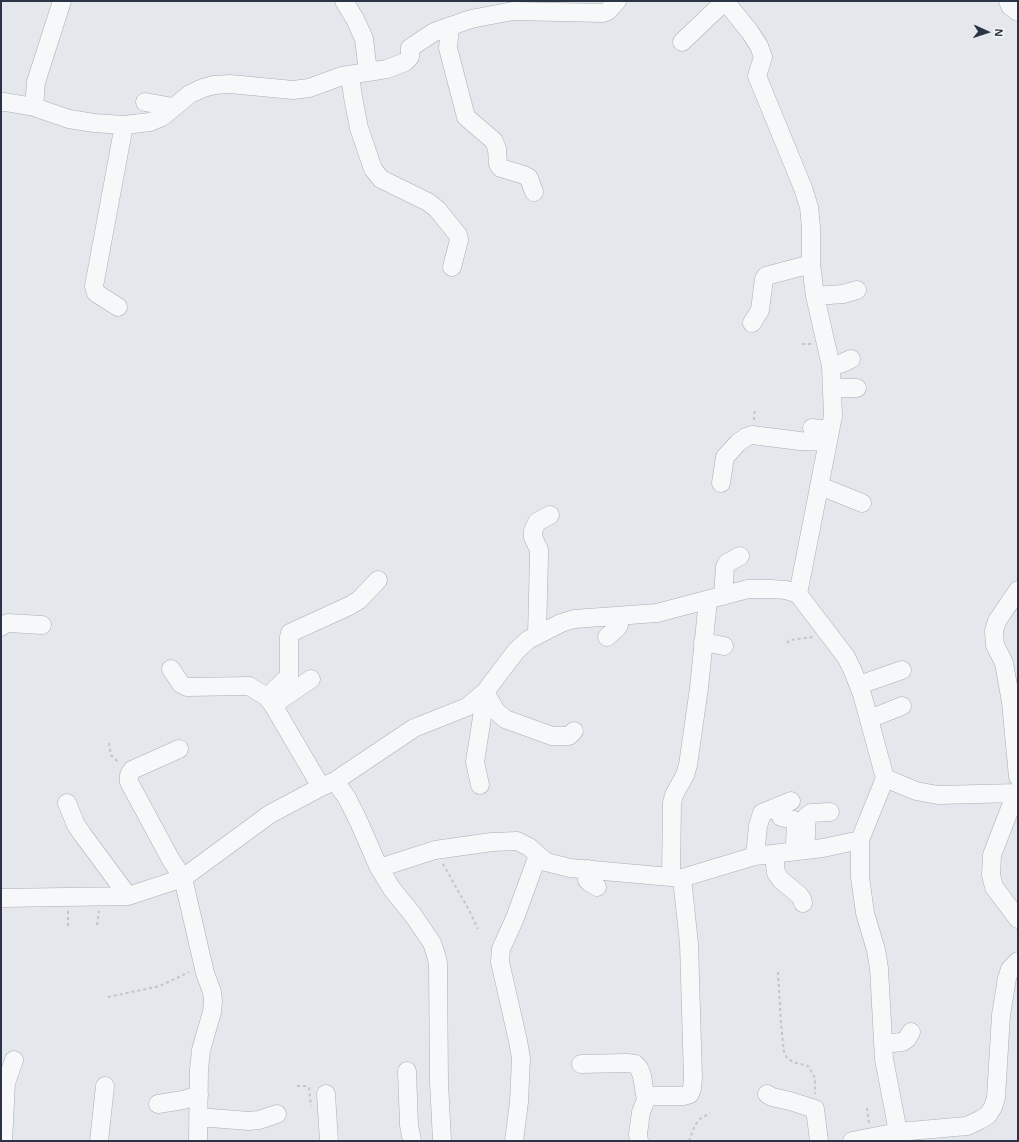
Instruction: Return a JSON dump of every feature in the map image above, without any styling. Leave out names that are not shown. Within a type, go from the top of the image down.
[{"type":"street","points":[[34,107],[38,75],[62,1]]},
{"type":"street","points":[[344,1],[356,19],[364,39],[368,72]]},
{"type":"street","points":[[1,102],[34,107],[69,119],[94,123],[124,125],[150,122],[162,117],[190,94],[214,85],[230,84],[293,90],[309,88],[342,76],[387,69],[405,62],[410,57],[410,48],[434,32],[471,19],[513,11],[603,13],[608,11],[617,1]]},
{"type":"street","points":[[682,42],[725,1],[750,32],[759,46],[763,57],[757,76],[804,188],[809,207],[811,227],[811,264],[815,296],[831,366],[833,416],[798,594]]},
{"type":"street","points":[[1008,1],[1010,6],[1018,12]]},
{"type":"street","points":[[450,26],[448,48],[466,117],[494,141],[497,149],[498,164],[501,168],[529,178],[534,192]]},
{"type":"street","points":[[350,75],[359,128],[373,169],[381,179],[428,202],[437,209],[454,230],[458,235],[459,240],[452,267]]},
{"type":"street","points":[[145,102],[173,107]]},
{"type":"street","points":[[118,307],[96,293],[94,286],[124,125]]},
{"type":"street","points":[[752,323],[760,310],[764,279],[766,276],[811,264]]},
{"type":"street","points":[[815,296],[843,294],[857,290]]},
{"type":"street","points":[[831,366],[851,359]]},
{"type":"street","points":[[833,388],[857,388]]},
{"type":"street","points":[[812,428],[829,436]]},
{"type":"street","points":[[721,483],[725,457],[738,442],[746,437],[752,435],[800,441],[829,436]]},
{"type":"street","points":[[820,486],[862,503]]},
{"type":"street","points":[[536,635],[540,556],[533,536],[533,531],[537,522],[550,515]]},
{"type":"street","points":[[646,1100],[654,1096],[684,1096],[690,1094],[692,1088],[693,1078],[688,944],[676,877],[672,803],[674,795],[688,765],[699,688],[703,642],[715,598],[727,563],[740,556]]},
{"type":"street","points":[[270,701],[289,676],[290,633],[359,600],[378,580]]},
{"type":"street","points":[[1,898],[128,896],[183,878],[270,814],[328,784],[414,728],[467,707],[480,696],[516,651],[528,640],[561,623],[574,619],[657,613],[748,589],[786,590],[798,594],[846,657],[859,685],[885,778],[860,840],[860,877],[865,913],[879,968],[884,1059],[898,1132]]},
{"type":"street","points":[[1018,590],[997,621],[994,631],[996,644],[1011,661],[1011,702],[1017,787],[992,855],[991,875],[994,887],[1018,919]]},
{"type":"street","points":[[607,637],[619,625],[619,616]]},
{"type":"street","points":[[1,627],[8,623],[42,625]]},
{"type":"street","points":[[703,642],[724,646]]},
{"type":"street","points":[[171,669],[181,684],[187,686],[249,686],[270,701],[328,784],[347,798],[378,868],[432,943],[436,954],[438,971],[439,1082],[442,1141]]},
{"type":"street","points":[[859,685],[902,670]]},
{"type":"street","points":[[270,701],[311,679]]},
{"type":"street","points":[[480,696],[505,719],[552,736],[569,736],[574,731]]},
{"type":"street","points":[[480,696],[483,711],[476,762],[480,785]]},
{"type":"street","points":[[869,719],[902,706]]},
{"type":"street","points":[[179,749],[132,770],[129,775],[129,782],[171,860],[183,878],[213,1001],[212,1012],[201,1050],[198,1141]]},
{"type":"street","points":[[885,778],[916,791],[938,795],[1017,787]]},
{"type":"street","points":[[755,856],[758,826],[762,813],[792,801]]},
{"type":"street","points":[[67,802],[76,825],[128,896]]},
{"type":"street","points":[[800,851],[807,816],[811,813],[830,812]]},
{"type":"street","points":[[781,817],[794,820],[800,851]]},
{"type":"street","points":[[378,868],[435,850],[492,842],[517,841],[529,847],[546,862],[570,868],[676,877],[755,856],[834,846],[860,840]]},
{"type":"street","points":[[774,854],[776,873],[781,880],[802,899],[803,903]]},
{"type":"street","points":[[514,1141],[519,1102],[521,1058],[500,962],[501,949],[516,918],[538,855]]},
{"type":"street","points":[[588,870],[587,880],[597,887]]},
{"type":"street","points":[[852,1141],[898,1132],[967,1126],[988,1115],[996,1098],[1001,1014],[1007,978],[1010,969],[1018,961]]},
{"type":"street","points":[[883,1044],[902,1042],[907,1039],[911,1032]]},
{"type":"street","points":[[3,1141],[6,1083],[14,1060]]},
{"type":"street","points":[[581,1064],[627,1063],[635,1064],[639,1068],[642,1076],[646,1100],[641,1112],[638,1134],[639,1141]]},
{"type":"street","points":[[407,1071],[408,1125],[412,1141]]},
{"type":"street","points":[[99,1141],[105,1086]]},
{"type":"street","points":[[326,1094],[329,1141]]},
{"type":"street","points":[[767,1094],[772,1097],[815,1109],[819,1141]]},
{"type":"street","points":[[158,1104],[183,1100],[199,1095]]},
{"type":"street","points":[[198,1117],[249,1121],[259,1120],[277,1114]]},
{"type":"path","points":[[787,643],[790,640],[812,638],[823,626]]},
{"type":"path","points":[[109,743],[111,755],[124,767],[132,770]]},
{"type":"path","points":[[435,850],[478,929]]},
{"type":"path","points":[[108,997],[160,986],[190,972],[203,961]]},
{"type":"path","points":[[778,972],[784,1052],[787,1058],[793,1062],[808,1066],[815,1078],[815,1109]]},
{"type":"path","points":[[690,1141],[695,1125],[700,1119],[710,1114]]}]
